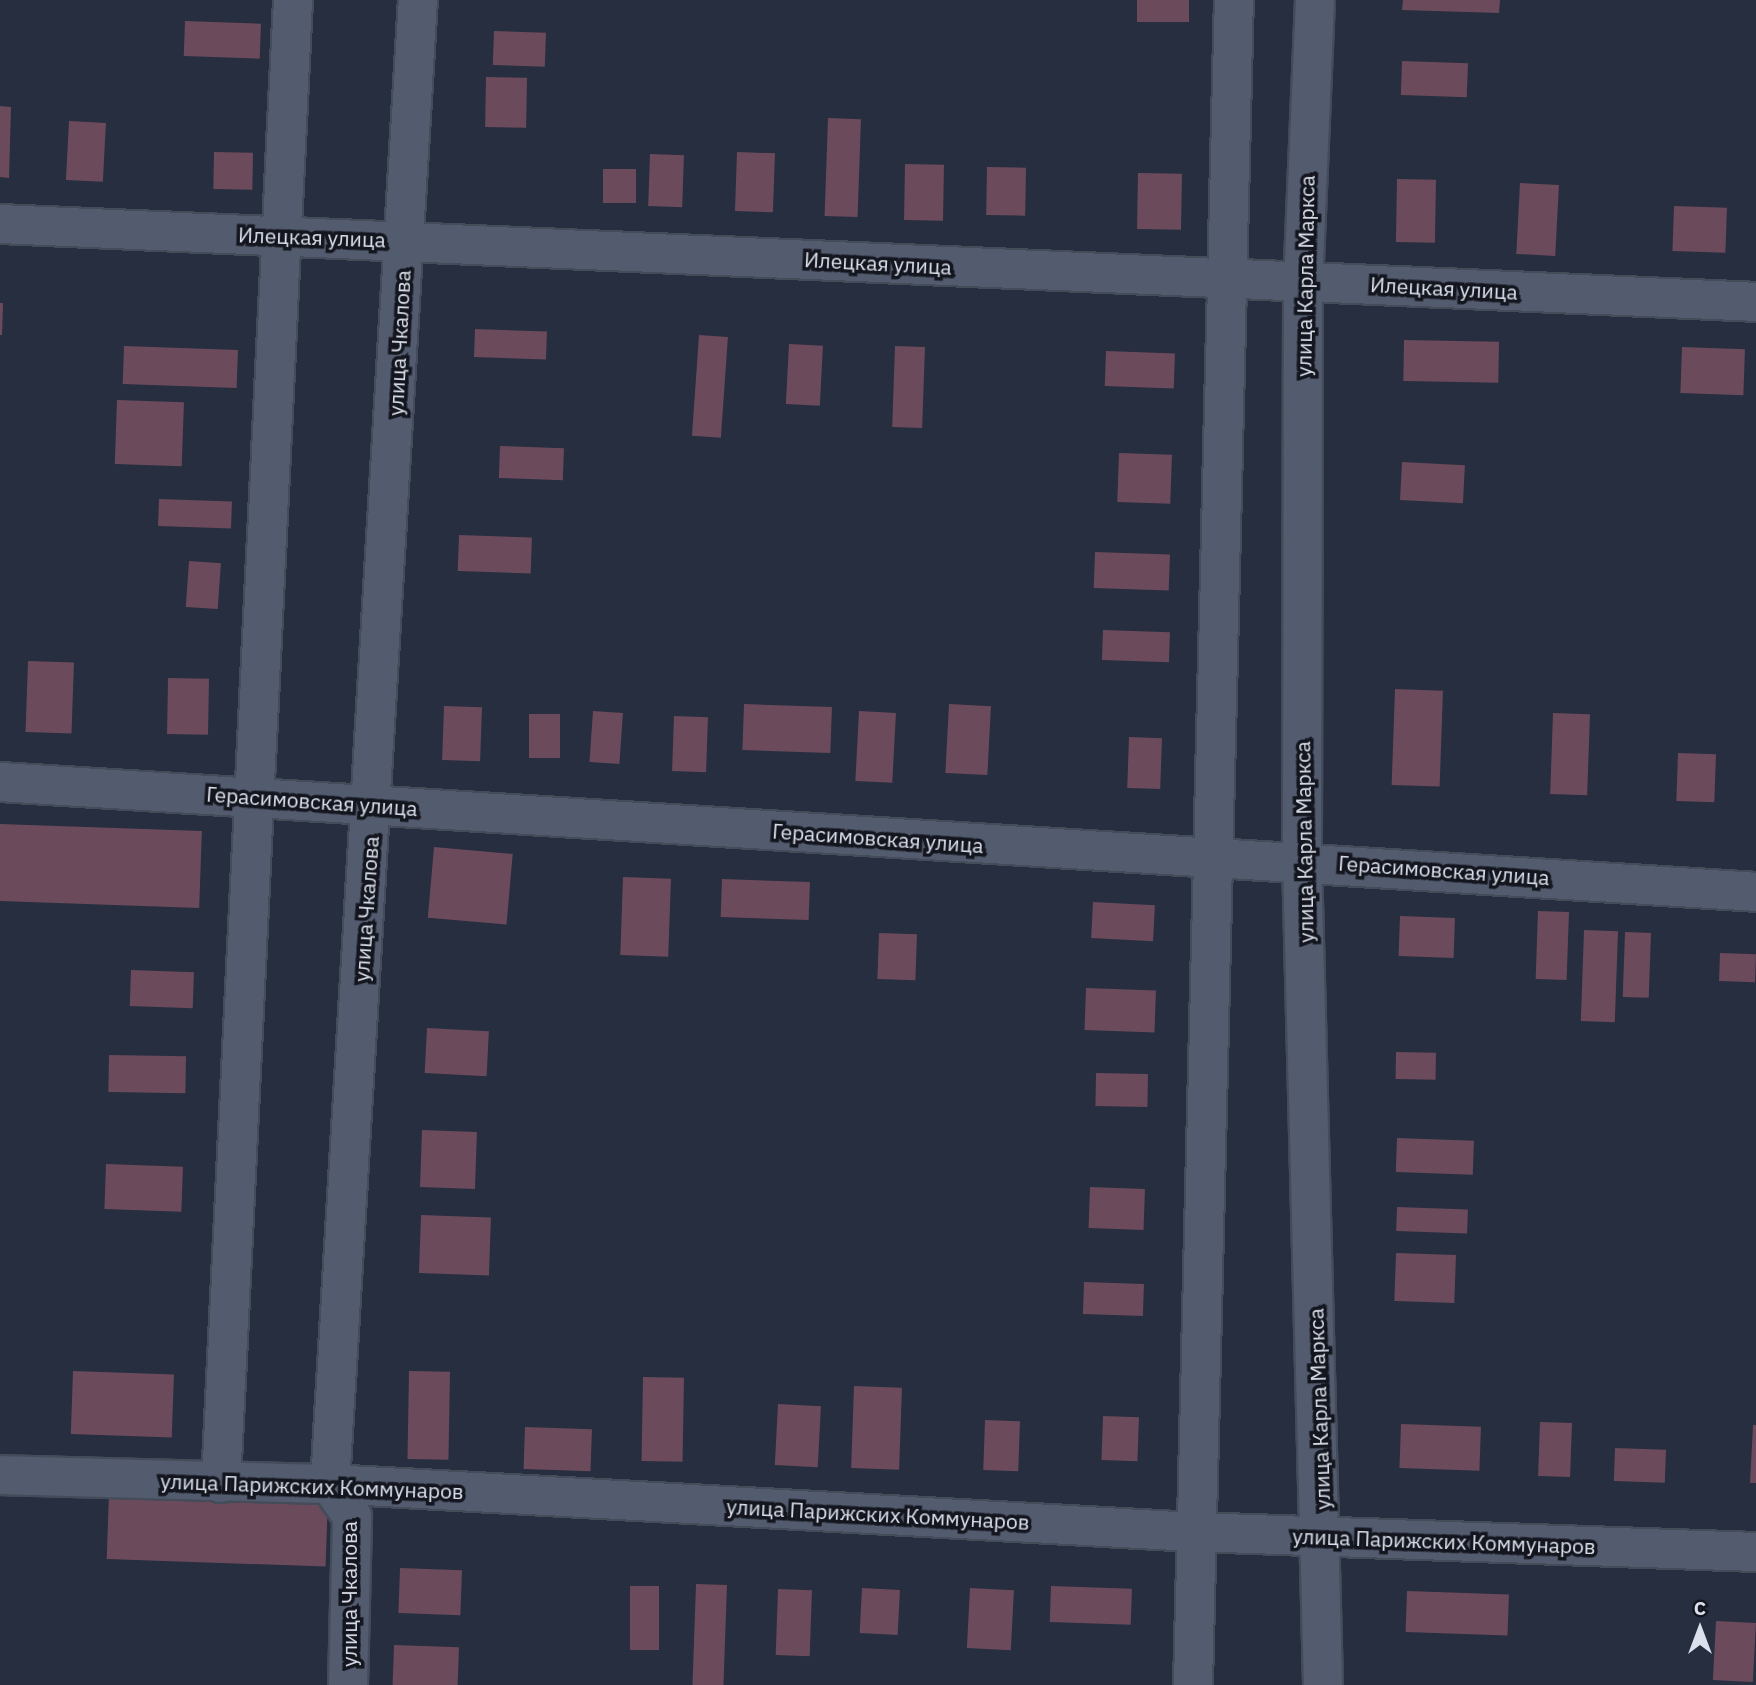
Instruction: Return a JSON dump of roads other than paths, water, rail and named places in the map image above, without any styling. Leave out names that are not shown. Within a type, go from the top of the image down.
[{"type":"street","points":[[221,1483],[251,797],[293,0]]},
{"type":"street","name":"улица Чкалова","points":[[348,1685],[352,1516],[330,1484],[373,805],[418,0]]},
{"type":"street","points":[[1193,1685],[1195,1532],[1216,860],[1234,0]]},
{"type":"street","name":"улица Карла Маркса","points":[[1315,0],[1303,282],[1302,860],[1322,1536],[1323,1685]]},
{"type":"street","name":"Илецкая улица","points":[[0,224],[1756,302]]},
{"type":"street","name":"Герасимовская улица","points":[[0,782],[1216,860],[1302,860],[1756,892]]},
{"type":"street","name":"улица Парижских Коммунаров","points":[[0,1475],[330,1484],[1195,1532],[1756,1552]]}]
